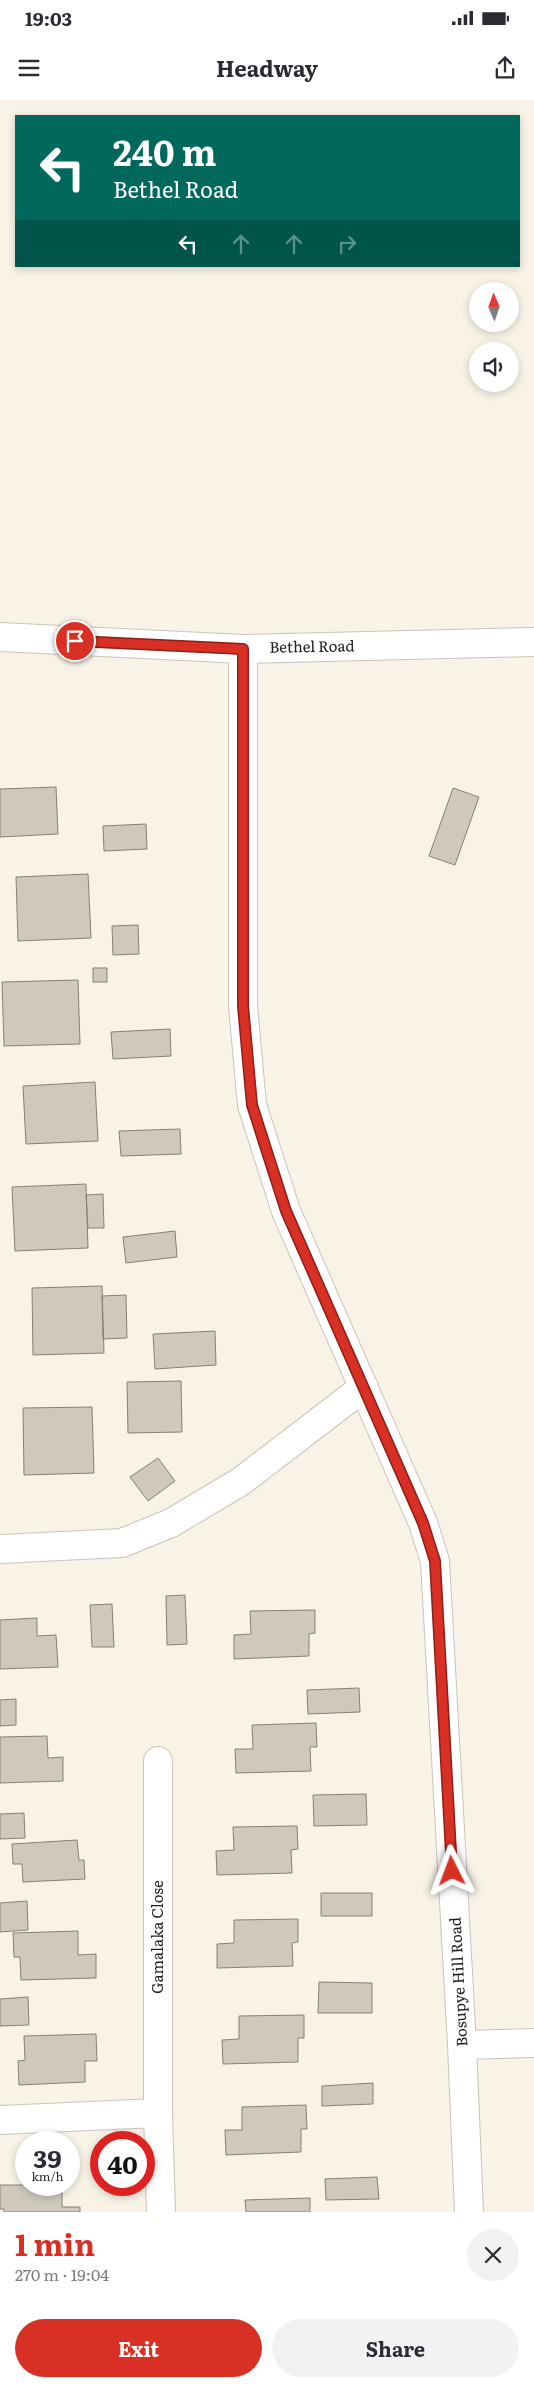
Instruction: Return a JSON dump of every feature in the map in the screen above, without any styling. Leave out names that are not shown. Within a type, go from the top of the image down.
[{"type":"street","name":"Bethel Road","points":[[0,637],[243,649],[534,642]]},
{"type":"street","name":"Bosupye Hill Road","points":[[243,649],[243,1006],[252,1105],[286,1211],[423,1523],[435,1561],[462,2045],[469,2212]]},
{"type":"street","points":[[0,1549],[122,1543],[171,1524],[240,1482],[364,1388]]},
{"type":"street","name":"Gamalaka Close","points":[[158,1761],[158,2113],[160,2212]]},
{"type":"street","points":[[462,2045],[534,2043]]},
{"type":"street","points":[[0,2120],[158,2113]]},
{"type":"building","points":[[56,787],[58,834],[0,837],[0,789]]},
{"type":"building","points":[[453,788],[479,797],[455,865],[429,856]]},
{"type":"building","points":[[146,824],[147,849],[104,851],[103,826]]},
{"type":"building","points":[[88,874],[91,938],[18,941],[16,877]]},
{"type":"building","points":[[138,925],[139,954],[113,955],[112,926]]},
{"type":"building","points":[[93,968],[107,968],[107,982],[93,982]]},
{"type":"building","points":[[78,980],[80,1044],[4,1046],[2,982]]},
{"type":"building","points":[[170,1029],[171,1056],[113,1059],[111,1032]]},
{"type":"building","points":[[95,1082],[98,1141],[26,1144],[23,1086]]},
{"type":"building","points":[[180,1129],[181,1154],[121,1156],[119,1131]]},
{"type":"building","points":[[86,1184],[88,1248],[15,1251],[12,1187]]},
{"type":"building","points":[[103,1194],[104,1228],[88,1228],[86,1195]]},
{"type":"building","points":[[175,1231],[177,1257],[126,1263],[123,1237]]},
{"type":"building","points":[[102,1286],[104,1353],[33,1355],[32,1288]]},
{"type":"building","points":[[126,1295],[127,1338],[103,1339],[102,1296]]},
{"type":"building","points":[[215,1331],[216,1365],[155,1369],[153,1334]]},
{"type":"building","points":[[181,1381],[182,1432],[128,1433],[127,1382]]},
{"type":"building","points":[[92,1407],[94,1473],[24,1475],[23,1408]]},
{"type":"building","points":[[158,1458],[175,1481],[148,1501],[130,1477]]},
{"type":"building","points":[[185,1595],[187,1644],[167,1645],[166,1596]]},
{"type":"building","points":[[112,1604],[114,1647],[92,1647],[90,1605]]},
{"type":"building","points":[[315,1610],[315,1633],[309,1634],[309,1656],[234,1659],[234,1635],[251,1634],[250,1611]]},
{"type":"building","points":[[37,1618],[37,1636],[56,1635],[58,1667],[0,1669],[0,1620]]},
{"type":"building","points":[[359,1688],[360,1712],[308,1714],[307,1690]]},
{"type":"building","points":[[16,1699],[16,1725],[0,1726],[0,1700]]},
{"type":"building","points":[[316,1723],[317,1747],[310,1747],[311,1771],[236,1773],[235,1749],[253,1749],[252,1725]]},
{"type":"building","points":[[47,1736],[48,1758],[63,1757],[63,1781],[0,1783],[0,1737]]},
{"type":"building","points":[[366,1794],[367,1825],[314,1826],[313,1795]]},
{"type":"building","points":[[24,1813],[25,1838],[0,1839],[0,1814]]},
{"type":"building","points":[[297,1826],[298,1849],[291,1850],[292,1873],[217,1875],[216,1851],[234,1850],[233,1827]]},
{"type":"building","points":[[77,1840],[79,1860],[84,1860],[85,1879],[23,1882],[22,1864],[13,1864],[12,1844]]},
{"type":"building","points":[[321,1893],[372,1893],[372,1916],[321,1916]]},
{"type":"building","points":[[27,1901],[28,1930],[0,1932],[0,1903]]},
{"type":"building","points":[[298,1919],[298,1942],[292,1943],[293,1966],[217,1968],[217,1944],[234,1943],[234,1920]]},
{"type":"building","points":[[78,1931],[78,1955],[96,1954],[96,1978],[21,1980],[20,1957],[14,1957],[13,1933]]},
{"type":"building","points":[[319,1982],[372,1983],[372,2013],[318,2013]]},
{"type":"building","points":[[28,1997],[29,2025],[0,2026],[0,1999]]},
{"type":"building","points":[[304,2015],[304,2038],[298,2038],[298,2062],[223,2064],[222,2040],[239,2039],[239,2016]]},
{"type":"building","points":[[96,2034],[97,2061],[85,2061],[85,2082],[19,2085],[18,2061],[25,2060],[24,2036]]},
{"type":"building","points":[[373,2083],[373,2104],[322,2106],[322,2086]]},
{"type":"building","points":[[306,2105],[307,2129],[301,2129],[301,2152],[226,2155],[225,2130],[242,2130],[242,2107]]},
{"type":"building","points":[[377,2177],[379,2199],[326,2200],[325,2179]]},
{"type":"building","points":[[0,2185],[15,2185],[15,2196],[62,2196],[62,2207],[80,2207],[80,2212],[4,2212],[4,2209],[0,2209]]},
{"type":"building","points":[[310,2198],[310,2212],[246,2212],[245,2200]]},
{"type":"route","points":[[75,641],[243,649],[243,1006],[252,1105],[286,1211],[423,1523],[435,1561],[452,1871]]}]
